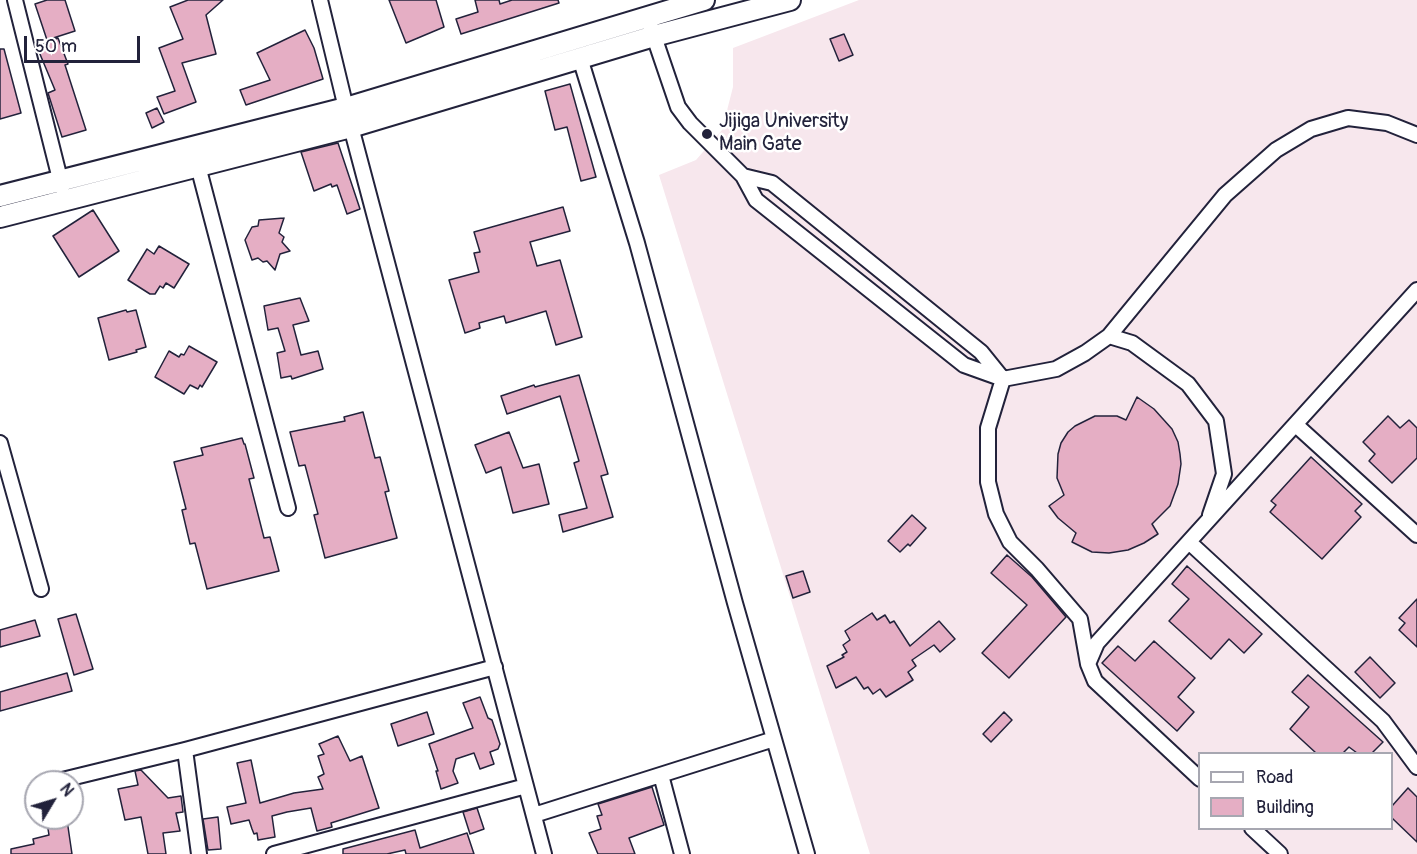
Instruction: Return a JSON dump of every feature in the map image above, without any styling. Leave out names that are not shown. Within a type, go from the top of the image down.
[{"type":"main road","points":[[0,217],[198,166],[647,16],[704,0]]},
{"type":"main road","points":[[0,196],[60,180],[348,117],[579,58],[790,0]]},
{"type":"street","points":[[15,0],[65,201]]},
{"type":"street","points":[[320,0],[348,117],[544,854]]},
{"type":"street","points":[[647,16],[678,107],[690,123],[743,176],[756,200],[964,364],[1003,379],[1056,369],[1085,353],[1108,336],[1225,195],[1276,150],[1311,129],[1348,118],[1387,123],[1417,135]]},
{"type":"street","points":[[579,58],[638,243],[807,854]]},
{"type":"street","points":[[198,166],[288,508]]},
{"type":"street","points":[[743,176],[772,183],[981,352],[1003,379]]},
{"type":"street","points":[[1088,664],[1097,643],[1417,290]]},
{"type":"street","points":[[1108,336],[1132,343],[1188,384],[1216,421],[1224,474],[1207,522]]},
{"type":"street","points":[[1003,379],[988,428],[987,482],[996,514],[1010,542],[1080,619],[1088,664],[1095,681],[1198,777]]},
{"type":"street","points":[[1296,425],[1417,535]]},
{"type":"street","points":[[0,443],[41,589]]},
{"type":"street","points":[[1189,542],[1383,721],[1417,767]]},
{"type":"street","points":[[84,775],[495,667]]},
{"type":"street","points":[[534,815],[774,739]]},
{"type":"street","points":[[185,750],[199,854]]},
{"type":"street","points":[[661,775],[682,854]]},
{"type":"street","points":[[274,854],[526,786]]},
{"type":"street","points":[[1254,830],[1280,854]]},
{"type":"shaded area","points":[[859,0],[1417,0],[1417,854],[870,854],[659,175],[696,160],[722,130],[733,87],[733,48]]},
{"type":"building","points":[[47,0],[65,0],[75,31],[47,40],[35,4]]},
{"type":"building","points":[[188,0],[223,0],[206,15],[216,54],[182,63],[196,102],[164,114],[157,97],[175,91],[159,48],[183,39],[170,7]]},
{"type":"building","points":[[389,0],[436,0],[444,27],[406,43]]},
{"type":"building","points":[[475,0],[499,0],[500,4],[512,0],[558,0],[559,3],[461,34],[456,19],[478,12]]},
{"type":"building","points":[[305,30],[314,48],[323,79],[246,105],[240,90],[270,80],[257,53]]},
{"type":"building","points":[[844,34],[853,55],[839,61],[830,39]]},
{"type":"building","points":[[58,38],[68,64],[65,65],[86,130],[62,137],[48,93],[55,90],[37,47]]},
{"type":"building","points":[[0,49],[4,49],[21,113],[0,119]]},
{"type":"building","points":[[570,84],[596,177],[581,181],[567,127],[555,130],[545,91]]},
{"type":"building","points":[[157,108],[164,122],[152,128],[146,113]]},
{"type":"building","points":[[338,143],[360,209],[347,214],[337,185],[332,187],[331,184],[314,191],[301,152]]},
{"type":"building","points":[[563,207],[570,231],[530,242],[537,266],[560,260],[582,337],[556,345],[546,311],[506,323],[504,316],[479,323],[480,328],[465,333],[449,280],[479,272],[474,253],[480,252],[474,232]]},
{"type":"building","points":[[93,210],[119,251],[79,277],[53,236]]},
{"type":"building","points":[[284,218],[279,233],[284,237],[282,242],[290,251],[280,254],[275,270],[267,261],[263,262],[258,258],[252,260],[245,240],[252,227],[258,226],[259,220]]},
{"type":"building","points":[[159,246],[189,264],[174,288],[166,283],[163,288],[160,286],[155,294],[150,294],[128,280],[147,249],[154,254]]},
{"type":"building","points":[[300,298],[309,321],[293,325],[301,355],[318,351],[323,369],[292,379],[291,376],[281,378],[277,353],[285,351],[278,328],[268,330],[264,306]]},
{"type":"building","points":[[126,310],[127,312],[136,310],[146,347],[109,360],[98,318]]},
{"type":"building","points":[[189,346],[217,362],[202,387],[200,385],[198,389],[190,385],[184,394],[155,377],[169,351],[179,357],[181,354],[184,355]]},
{"type":"building","points":[[579,375],[608,474],[601,476],[613,517],[563,532],[559,515],[587,508],[574,463],[579,461],[560,396],[507,414],[501,396],[534,385],[535,387]]},
{"type":"building","points":[[1137,397],[1154,409],[1172,429],[1180,454],[1178,484],[1170,506],[1152,524],[1158,534],[1128,550],[1109,553],[1092,552],[1072,542],[1076,533],[1058,518],[1049,506],[1064,495],[1057,478],[1061,443],[1075,426],[1095,416],[1117,416],[1126,420]]},
{"type":"building","points":[[363,412],[375,458],[380,457],[389,491],[385,492],[397,538],[325,558],[314,515],[318,514],[305,465],[299,466],[290,432],[345,421],[344,417]]},
{"type":"building","points":[[1388,416],[1400,428],[1409,420],[1417,428],[1417,458],[1392,483],[1369,461],[1375,454],[1363,442]]},
{"type":"building","points":[[509,432],[523,468],[539,464],[549,504],[513,513],[501,467],[486,473],[475,445]]},
{"type":"building","points":[[242,438],[254,478],[249,479],[264,538],[270,537],[279,571],[207,589],[195,543],[190,544],[182,510],[186,509],[174,462],[203,455],[201,448]]},
{"type":"building","points":[[1311,457],[1362,504],[1355,511],[1361,517],[1322,559],[1270,512],[1276,505],[1271,501]]},
{"type":"building","points":[[912,515],[926,528],[910,546],[908,544],[900,552],[888,541]]},
{"type":"building","points":[[1007,555],[1032,577],[1066,617],[1009,678],[982,653],[1027,605],[991,573]]},
{"type":"building","points":[[1187,566],[1262,634],[1244,653],[1229,639],[1211,659],[1169,621],[1189,599],[1172,584]]},
{"type":"building","points":[[803,571],[810,592],[793,598],[786,576]]},
{"type":"building","points":[[1417,599],[1417,647],[1399,630],[1405,623],[1399,618]]},
{"type":"building","points":[[872,613],[877,620],[885,615],[890,623],[894,621],[910,646],[939,621],[955,639],[940,652],[934,645],[912,660],[916,666],[908,672],[913,680],[886,697],[880,689],[873,694],[868,687],[864,689],[856,677],[836,688],[827,666],[844,657],[842,655],[847,652],[843,645],[850,640],[845,631]]},
{"type":"building","points":[[76,614],[93,669],[74,675],[58,619]]},
{"type":"building","points":[[35,620],[40,636],[0,647],[0,630]]},
{"type":"building","points":[[1154,641],[1195,678],[1178,697],[1194,712],[1177,731],[1102,663],[1118,646],[1135,661]]},
{"type":"building","points":[[1370,657],[1395,683],[1380,698],[1355,672]]},
{"type":"building","points":[[67,673],[72,691],[0,711],[0,692]]},
{"type":"building","points":[[1308,675],[1383,742],[1373,752],[1356,752],[1349,747],[1344,752],[1315,752],[1290,729],[1309,707],[1292,692]]},
{"type":"building","points":[[480,697],[488,718],[492,720],[500,744],[498,749],[490,752],[494,764],[480,769],[474,753],[456,759],[453,771],[458,783],[441,789],[429,744],[473,728],[463,703]]},
{"type":"building","points":[[427,712],[434,734],[398,746],[391,724]]},
{"type":"building","points":[[1004,712],[1012,720],[991,742],[983,734]]},
{"type":"building","points":[[338,736],[350,761],[362,756],[379,808],[331,823],[332,827],[317,831],[311,808],[287,812],[272,816],[275,837],[258,840],[257,833],[254,834],[249,820],[231,824],[227,807],[246,803],[237,763],[251,760],[260,803],[294,793],[323,789],[318,777],[324,774],[318,756],[324,754],[319,744]]},
{"type":"building","points":[[141,770],[168,798],[181,796],[183,812],[176,813],[180,831],[163,833],[166,854],[148,854],[141,817],[125,820],[118,789],[138,785],[135,771]]},
{"type":"building","points":[[652,787],[664,825],[629,838],[635,854],[598,854],[589,833],[601,829],[597,816],[602,815],[598,804]]},
{"type":"building","points":[[1408,788],[1417,797],[1417,842],[1393,819],[1393,805]]},
{"type":"building","points":[[477,808],[484,829],[470,834],[463,812]]},
{"type":"building","points":[[218,817],[221,849],[208,850],[203,819]]},
{"type":"building","points":[[48,830],[68,830],[72,854],[11,854],[11,849],[34,844],[33,839],[49,835]]},
{"type":"building","points":[[415,830],[420,848],[467,833],[474,854],[406,854],[405,850],[387,854],[343,854],[343,849]]},
{"type":"place","name":"Jijiga University Main Gate","points":[[707,134]]}]
